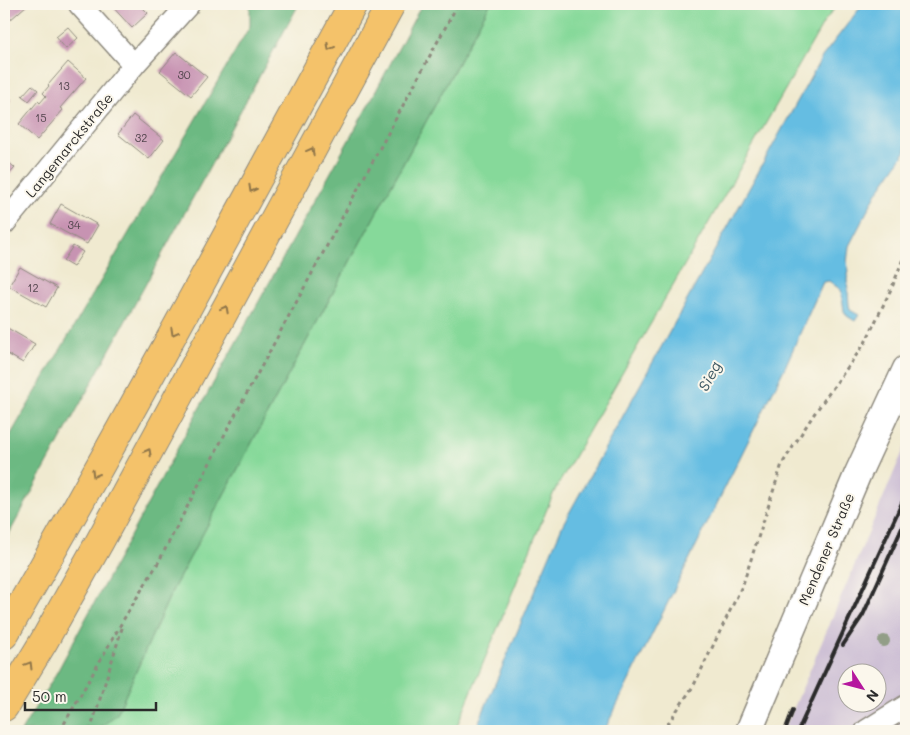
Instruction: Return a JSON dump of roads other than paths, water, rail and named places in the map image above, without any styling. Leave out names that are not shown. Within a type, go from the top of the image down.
[{"type":"highway","points":[[4,635],[55,547],[220,249],[353,4]]},
{"type":"highway","points":[[4,707],[44,641],[100,541],[391,4]]},
{"type":"street","points":[[79,4],[134,65]]},
{"type":"street","name":"Langemarckstraße","points":[[4,224],[134,65],[189,4]]},
{"type":"street","name":"Mendener Straße","points":[[749,731],[858,473],[906,369]]},
{"type":"street","points":[[866,731],[906,706]]},
{"type":"water","name":"Sieg","points":[[863,4],[906,4],[906,151],[876,194],[849,246],[847,263],[849,271],[847,279],[849,305],[850,310],[859,315],[855,321],[847,316],[844,311],[841,290],[829,281],[823,282],[785,367],[604,731],[475,731],[563,524],[822,57]]},
{"type":"railway","points":[[798,731],[906,494]]},
{"type":"railway","points":[[843,645],[863,615],[906,519]]},
{"type":"railway","points":[[785,731],[793,710]]}]
